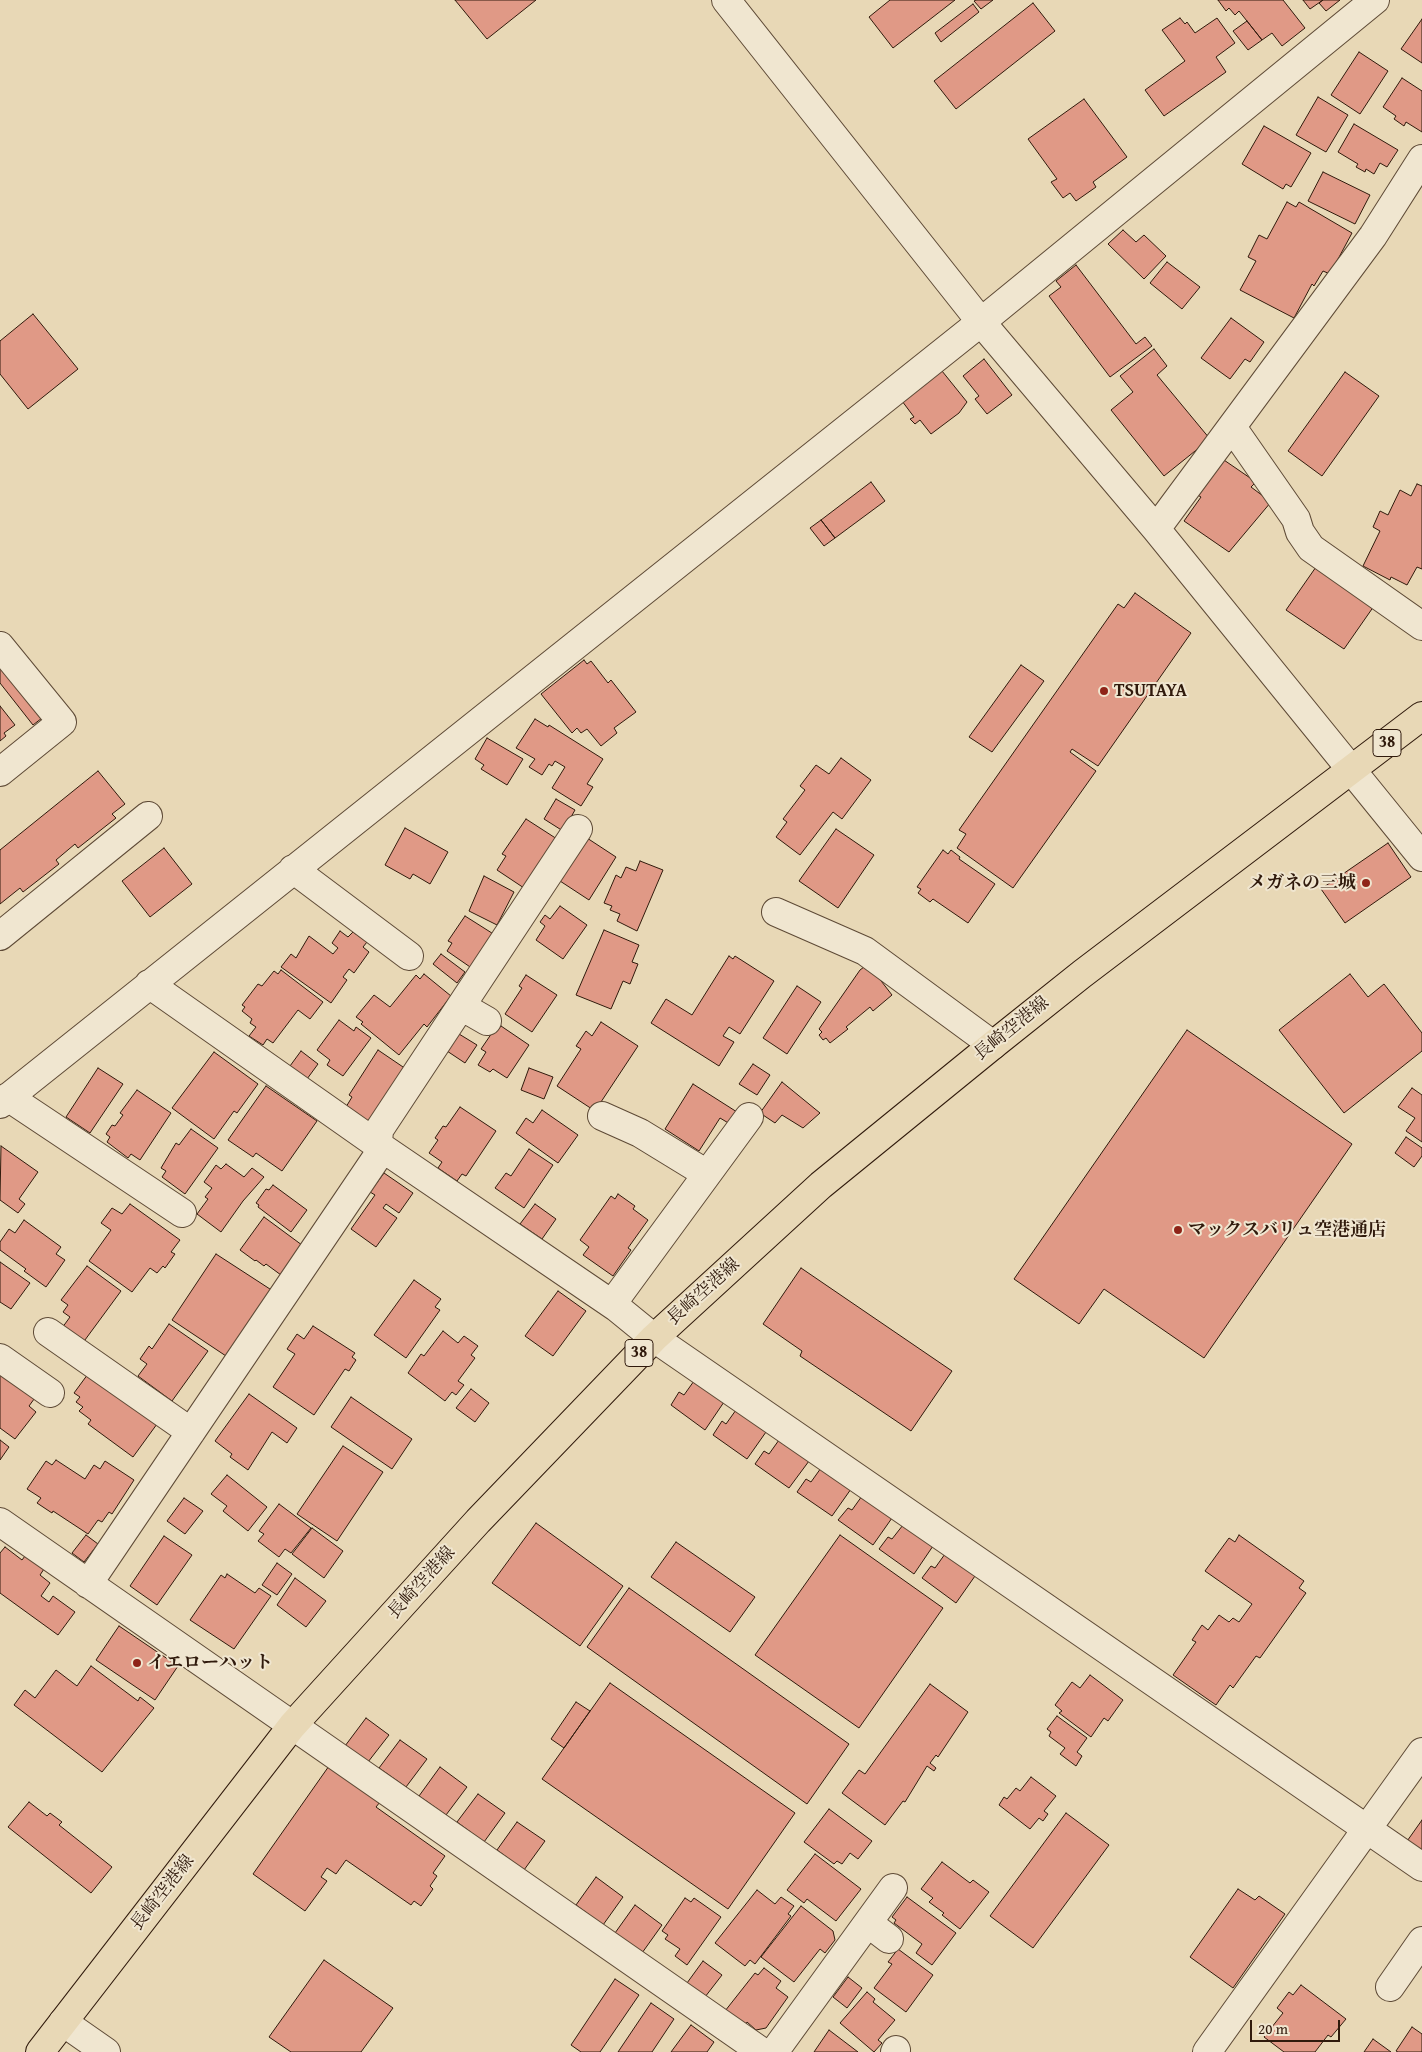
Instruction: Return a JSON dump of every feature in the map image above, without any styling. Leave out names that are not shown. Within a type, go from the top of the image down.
[{"type":"main road","name":"長崎空港線","points":[[40,2052],[292,1726],[478,1521],[654,1338],[821,1185],[992,1045],[1082,974],[1422,716]]},
{"type":"street","points":[[726,0],[981,322],[1156,529],[1422,857]]},
{"type":"street","points":[[182,1213],[4,1100],[981,322],[1375,0]]},
{"type":"street","points":[[1156,529],[1373,236],[1422,159]]},
{"type":"street","points":[[1232,427],[1296,519],[1300,532],[1311,548],[1422,626]]},
{"type":"street","points":[[0,646],[62,722],[0,772]]},
{"type":"street","points":[[0,936],[148,816]]},
{"type":"street","points":[[88,1584],[377,1157],[380,1130],[578,829]]},
{"type":"street","points":[[293,869],[409,956]]},
{"type":"street","points":[[776,912],[865,951],[992,1045]]},
{"type":"street","points":[[149,984],[378,1145],[612,1304],[654,1338],[1422,1867]]},
{"type":"street","points":[[461,1006],[487,1021]]},
{"type":"street","points":[[602,1116],[640,1133],[707,1174]]},
{"type":"street","points":[[612,1304],[748,1117]]},
{"type":"street","points":[[48,1332],[191,1432]]},
{"type":"street","points":[[0,1358],[50,1393]]},
{"type":"street","points":[[0,1522],[762,2052]]},
{"type":"street","points":[[1207,2052],[1422,1752]]},
{"type":"street","points":[[774,2052],[878,1931],[893,1888]]},
{"type":"street","points":[[1390,1987],[1422,1941]]},
{"type":"street","points":[[63,2022],[106,2052]]},
{"type":"building","points":[[455,0],[536,0],[487,39]]},
{"type":"building","points":[[890,0],[955,0],[893,48],[869,17]]},
{"type":"building","points":[[993,0],[981,9],[974,1]]},
{"type":"building","points":[[1218,0],[1283,0],[1305,28],[1282,46],[1272,33],[1262,40],[1239,11],[1235,15],[1229,8],[1226,11]]},
{"type":"building","points":[[1303,0],[1323,0],[1310,9]]},
{"type":"building","points":[[1323,0],[1340,0],[1326,11],[1319,3]]},
{"type":"building","points":[[1033,3],[1055,31],[956,109],[934,81]]},
{"type":"building","points":[[973,4],[979,12],[941,42],[935,33]]},
{"type":"building","points":[[1180,18],[1185,24],[1187,22],[1195,33],[1217,18],[1235,43],[1216,57],[1226,72],[1164,116],[1145,90],[1185,61],[1162,30]]},
{"type":"building","points":[[1422,19],[1422,63],[1401,49]]},
{"type":"building","points":[[1247,21],[1262,40],[1248,50],[1233,31]]},
{"type":"building","points":[[1359,52],[1388,71],[1360,114],[1331,95]]},
{"type":"building","points":[[1402,78],[1422,91],[1422,132],[1406,122],[1404,126],[1394,119],[1396,116],[1383,107]]},
{"type":"building","points":[[1318,97],[1348,115],[1326,152],[1296,135]]},
{"type":"building","points":[[1084,99],[1127,157],[1093,182],[1096,187],[1076,201],[1070,193],[1063,198],[1051,182],[1057,179],[1028,139]]},
{"type":"building","points":[[1354,124],[1398,150],[1387,167],[1380,163],[1374,174],[1366,169],[1365,172],[1356,167],[1358,164],[1338,152]]},
{"type":"building","points":[[1264,126],[1311,153],[1291,187],[1286,184],[1283,189],[1242,164]]},
{"type":"building","points":[[1323,172],[1370,195],[1355,224],[1308,201]]},
{"type":"building","points":[[1287,202],[1296,207],[1299,202],[1352,233],[1330,274],[1323,271],[1314,286],[1312,284],[1294,318],[1240,290],[1256,261],[1248,257],[1259,235],[1267,239]]},
{"type":"building","points":[[1123,230],[1136,242],[1144,235],[1166,256],[1144,279],[1108,244]]},
{"type":"building","points":[[1167,262],[1200,287],[1182,309],[1150,283]]},
{"type":"building","points":[[1076,265],[1136,344],[1145,337],[1152,346],[1110,377],[1049,296],[1061,287],[1056,281]]},
{"type":"building","points":[[33,314],[78,369],[28,409],[0,374],[0,341]]},
{"type":"building","points":[[1231,318],[1264,342],[1250,362],[1245,359],[1230,379],[1201,358]]},
{"type":"building","points":[[1154,349],[1167,366],[1157,375],[1210,439],[1164,476],[1111,410],[1133,392],[1120,376]]},
{"type":"building","points":[[984,359],[1012,395],[987,414],[975,399],[979,396],[963,376]]},
{"type":"building","points":[[942,371],[967,402],[959,413],[931,434],[920,420],[915,424],[910,419],[914,417],[902,401]]},
{"type":"building","points":[[1345,372],[1379,396],[1322,476],[1288,451]]},
{"type":"building","points":[[1221,458],[1256,482],[1251,487],[1271,502],[1229,552],[1184,521],[1201,497],[1196,494]]},
{"type":"building","points":[[871,482],[885,501],[835,538],[821,520]]},
{"type":"building","points":[[1417,484],[1422,486],[1422,569],[1417,567],[1407,585],[1391,577],[1390,580],[1363,566],[1380,531],[1373,527],[1380,511],[1388,515],[1400,490],[1411,496]]},
{"type":"building","points":[[821,520],[835,538],[824,546],[810,528]]},
{"type":"building","points":[[1316,567],[1374,606],[1344,649],[1286,610]]},
{"type":"building","name":"TSUTAYA","points":[[1135,593],[1191,633],[1098,766],[1072,749],[1070,752],[1096,771],[1013,888],[957,848],[966,834],[959,830],[1118,604],[1124,608]]},
{"type":"building","points":[[584,660],[587,664],[591,661],[608,683],[611,680],[636,712],[614,728],[617,733],[601,746],[587,729],[581,733],[577,728],[572,733],[541,694]]},
{"type":"building","points":[[0,665],[42,718],[33,725],[0,683]]},
{"type":"building","points":[[1021,665],[1044,681],[992,752],[969,737]]},
{"type":"building","points":[[0,706],[15,725],[4,733],[6,736],[0,741]]},
{"type":"building","points":[[535,719],[548,727],[549,725],[603,759],[587,784],[593,787],[581,806],[552,788],[565,767],[555,761],[552,766],[549,764],[542,775],[529,767],[535,759],[516,748]]},
{"type":"building","points":[[487,738],[523,759],[507,785],[481,769],[484,765],[475,759]]},
{"type":"building","points":[[841,758],[871,780],[842,819],[833,812],[800,855],[776,837],[787,822],[783,819],[805,790],[800,786],[816,765],[829,774]]},
{"type":"building","points":[[98,771],[125,804],[112,814],[116,818],[78,848],[75,844],[56,860],[59,864],[23,892],[20,888],[0,904],[0,850]]},
{"type":"building","points":[[556,799],[575,810],[563,831],[544,819]]},
{"type":"building","points":[[526,819],[557,839],[524,888],[497,870],[506,856],[502,854]]},
{"type":"building","points":[[405,828],[448,852],[430,884],[413,874],[410,879],[385,865]]},
{"type":"building","points":[[836,829],[874,855],[838,908],[799,881]]},
{"type":"building","points":[[587,838],[616,857],[589,900],[560,881]]},
{"type":"building","name":"メガネの三城","points":[[1388,843],[1411,877],[1345,923],[1321,889]]},
{"type":"building","points":[[164,848],[192,884],[150,917],[122,881]]},
{"type":"building","points":[[943,850],[948,854],[951,850],[960,857],[959,859],[995,884],[968,923],[933,899],[930,902],[918,893],[921,889],[917,887]]},
{"type":"building","points":[[640,861],[663,870],[637,931],[617,921],[620,914],[610,910],[612,906],[604,903],[616,875],[621,878],[626,867],[636,871]]},
{"type":"building","points":[[484,876],[514,892],[497,925],[469,911]]},
{"type":"building","points":[[560,906],[587,925],[563,959],[536,940],[545,926],[540,922],[545,915],[550,919]]},
{"type":"building","points":[[465,916],[495,935],[473,969],[447,951],[452,943],[448,941]]},
{"type":"building","points":[[604,930],[639,945],[632,962],[638,964],[630,984],[623,981],[611,1009],[576,995]]},
{"type":"building","points":[[340,931],[348,937],[353,932],[367,942],[363,947],[369,952],[354,973],[349,969],[343,977],[347,980],[331,1003],[281,967],[291,954],[296,958],[309,936],[333,954],[338,948],[332,943]]},
{"type":"building","points":[[441,954],[465,972],[457,983],[433,964]]},
{"type":"building","points":[[729,956],[733,959],[735,956],[774,981],[740,1034],[729,1027],[723,1036],[734,1042],[719,1066],[651,1023],[666,999],[692,1015]]},
{"type":"building","points":[[868,964],[892,995],[873,1011],[870,1007],[846,1027],[848,1029],[830,1043],[826,1038],[823,1040],[819,1035],[822,1032],[819,1029],[860,970]]},
{"type":"building","points":[[281,970],[323,1002],[310,1019],[298,1010],[273,1043],[267,1039],[263,1045],[249,1036],[256,1027],[250,1023],[252,1019],[242,1011],[245,1007],[242,1005],[258,984],[262,986],[274,971],[278,974]]},
{"type":"building","points":[[424,974],[451,996],[427,1027],[424,1024],[399,1055],[361,1024],[363,1022],[356,1017],[374,995],[390,1007],[416,975],[420,979]]},
{"type":"building","points":[[1350,974],[1368,997],[1384,984],[1422,1033],[1422,1051],[1344,1113],[1279,1030]]},
{"type":"building","points":[[526,975],[557,995],[532,1032],[505,1014],[522,988],[519,986]]},
{"type":"building","points":[[797,986],[821,1002],[787,1054],[763,1038]]},
{"type":"building","points":[[339,1020],[354,1031],[356,1027],[371,1038],[343,1076],[327,1065],[330,1060],[317,1050]]},
{"type":"building","points":[[601,1022],[638,1046],[595,1111],[557,1086],[581,1049],[576,1046],[586,1031],[592,1036]]},
{"type":"building","points":[[501,1026],[529,1045],[507,1078],[493,1069],[490,1072],[478,1065],[486,1052],[481,1049],[494,1030],[496,1032]]},
{"type":"building","points":[[1187,1030],[1352,1144],[1204,1358],[1104,1289],[1079,1324],[1014,1279]]},
{"type":"building","points":[[459,1034],[477,1045],[465,1063],[447,1051]]},
{"type":"building","points":[[378,1050],[406,1069],[370,1123],[346,1107],[352,1097],[349,1095]]},
{"type":"building","points":[[301,1051],[318,1064],[307,1079],[290,1066]]},
{"type":"building","points":[[214,1052],[258,1084],[237,1113],[234,1111],[214,1139],[172,1108]]},
{"type":"building","points":[[753,1064],[770,1075],[757,1095],[739,1084]]},
{"type":"building","points":[[98,1068],[123,1084],[90,1133],[66,1117]]},
{"type":"building","points":[[529,1068],[553,1077],[544,1099],[521,1090]]},
{"type":"building","points":[[782,1082],[820,1113],[803,1128],[782,1115],[775,1123],[760,1113]]},
{"type":"building","points":[[693,1084],[737,1112],[730,1124],[720,1118],[699,1151],[665,1129]]},
{"type":"building","points":[[266,1086],[317,1121],[282,1171],[256,1153],[253,1157],[228,1140]]},
{"type":"building","points":[[1412,1088],[1422,1095],[1422,1142],[1406,1131],[1415,1118],[1398,1107]]},
{"type":"building","points":[[137,1090],[171,1113],[140,1160],[131,1154],[128,1158],[107,1142],[110,1137],[106,1134],[112,1125],[115,1126],[123,1115],[120,1113]]},
{"type":"building","points":[[460,1107],[496,1131],[466,1176],[462,1174],[457,1181],[438,1168],[442,1162],[429,1153],[438,1140],[435,1138],[443,1126],[446,1127]]},
{"type":"building","points":[[542,1110],[578,1135],[558,1163],[516,1133],[526,1118],[533,1123]]},
{"type":"building","points":[[191,1129],[218,1148],[185,1194],[162,1177],[166,1171],[161,1168],[176,1143],[179,1145]]},
{"type":"building","points":[[1406,1137],[1422,1148],[1422,1156],[1414,1167],[1395,1153]]},
{"type":"building","points":[[1,1146],[38,1172],[19,1199],[25,1204],[18,1213],[0,1200]]},
{"type":"building","points":[[529,1149],[553,1165],[524,1208],[495,1188],[506,1173],[511,1176]]},
{"type":"building","points":[[226,1164],[244,1177],[252,1168],[264,1177],[243,1201],[221,1232],[197,1214],[208,1199],[205,1197],[212,1188],[204,1182],[216,1165],[221,1169]]},
{"type":"building","points":[[384,1173],[413,1193],[399,1213],[386,1204],[383,1208],[397,1218],[376,1247],[351,1229],[375,1195],[370,1192]]},
{"type":"building","points":[[273,1185],[307,1210],[291,1232],[258,1207],[259,1205],[256,1203],[266,1189],[269,1190]]},
{"type":"building","points":[[618,1194],[635,1206],[633,1209],[648,1220],[628,1248],[631,1250],[613,1276],[583,1255],[589,1247],[580,1240],[611,1196],[615,1199]]},
{"type":"building","points":[[130,1204],[180,1240],[171,1252],[175,1254],[165,1268],[163,1266],[157,1273],[150,1268],[132,1292],[89,1261],[111,1230],[101,1223],[112,1208],[122,1214]]},
{"type":"building","points":[[535,1204],[556,1219],[542,1239],[520,1224]]},
{"type":"building","points":[[264,1217],[306,1248],[281,1275],[266,1264],[264,1266],[255,1261],[240,1250]]},
{"type":"building","points":[[24,1220],[61,1247],[56,1254],[65,1260],[46,1287],[0,1250],[0,1242],[9,1229],[15,1233]]},
{"type":"building","points":[[216,1254],[273,1291],[229,1358],[172,1320]]},
{"type":"building","points":[[0,1262],[30,1283],[11,1309],[0,1302]]},
{"type":"building","points":[[87,1266],[121,1291],[82,1344],[62,1328],[70,1317],[63,1312],[68,1305],[61,1300]]},
{"type":"building","points":[[801,1268],[952,1371],[911,1431],[800,1356],[802,1351],[763,1324]]},
{"type":"building","points":[[414,1280],[441,1299],[435,1307],[440,1310],[406,1358],[374,1335]]},
{"type":"building","points":[[558,1291],[586,1311],[553,1356],[525,1336]]},
{"type":"building","points":[[169,1324],[208,1351],[172,1401],[138,1376],[147,1364],[140,1359],[149,1346],[152,1349]]},
{"type":"building","points":[[313,1326],[355,1353],[352,1357],[356,1360],[349,1371],[345,1369],[314,1415],[273,1387],[295,1354],[287,1349],[297,1334],[304,1339]]},
{"type":"building","points":[[443,1331],[458,1343],[464,1336],[478,1346],[471,1355],[475,1358],[458,1381],[464,1385],[456,1395],[452,1392],[445,1401],[408,1373],[421,1354],[424,1356]]},
{"type":"building","points":[[0,1374],[37,1395],[29,1406],[36,1412],[15,1439],[0,1428]]},
{"type":"building","points":[[88,1374],[157,1424],[133,1457],[88,1424],[91,1420],[79,1411],[83,1407],[76,1402],[80,1397],[74,1393]]},
{"type":"building","points":[[694,1381],[724,1402],[705,1430],[671,1405],[679,1392],[684,1395]]},
{"type":"building","points":[[471,1389],[489,1403],[475,1422],[456,1408]]},
{"type":"building","points":[[249,1394],[297,1428],[287,1443],[272,1432],[248,1470],[230,1457],[232,1454],[215,1441]]},
{"type":"building","points":[[351,1397],[412,1439],[392,1469],[331,1427]]},
{"type":"building","points":[[736,1410],[766,1432],[747,1459],[713,1435],[722,1421],[726,1424]]},
{"type":"building","points":[[0,1440],[9,1447],[0,1460]]},
{"type":"building","points":[[779,1440],[809,1461],[789,1488],[755,1464],[764,1451],[769,1454]]},
{"type":"building","points":[[343,1446],[383,1472],[337,1541],[297,1514]]},
{"type":"building","points":[[56,1460],[85,1479],[94,1465],[100,1469],[105,1461],[134,1480],[112,1514],[109,1512],[102,1522],[98,1520],[88,1534],[37,1503],[41,1498],[27,1489],[46,1461],[52,1465]]},
{"type":"building","points":[[821,1468],[851,1489],[832,1516],[797,1492],[806,1479],[811,1482]]},
{"type":"building","points":[[227,1475],[267,1507],[248,1531],[223,1511],[227,1506],[211,1494]]},
{"type":"building","points":[[862,1496],[892,1518],[873,1545],[838,1520],[848,1508],[852,1510]]},
{"type":"building","points":[[184,1498],[203,1511],[185,1534],[167,1521]]},
{"type":"building","points":[[279,1504],[311,1528],[291,1553],[285,1549],[279,1557],[258,1541],[264,1534],[259,1531]]},
{"type":"building","points":[[536,1523],[623,1586],[580,1646],[492,1583]]},
{"type":"building","points":[[903,1525],[933,1546],[914,1574],[879,1549],[888,1537],[892,1539]]},
{"type":"building","points":[[312,1528],[343,1551],[324,1578],[292,1554]]},
{"type":"building","points":[[86,1535],[98,1544],[84,1562],[72,1553]]},
{"type":"building","points":[[840,1535],[943,1608],[859,1728],[755,1655]]},
{"type":"building","points":[[1239,1535],[1304,1581],[1299,1588],[1306,1593],[1260,1658],[1256,1656],[1233,1688],[1230,1685],[1216,1705],[1173,1675],[1196,1642],[1192,1640],[1202,1625],[1208,1630],[1219,1615],[1229,1622],[1233,1618],[1239,1622],[1252,1604],[1205,1571],[1229,1538],[1235,1542]]},
{"type":"building","points":[[164,1536],[192,1555],[157,1605],[130,1586]]},
{"type":"building","points":[[676,1542],[755,1597],[730,1632],[651,1577]]},
{"type":"building","points":[[5,1547],[22,1560],[25,1556],[44,1569],[40,1575],[50,1583],[41,1596],[49,1602],[53,1596],[75,1612],[58,1635],[0,1593],[0,1553]]},
{"type":"building","points":[[945,1554],[975,1576],[956,1603],[922,1578],[931,1566],[935,1568]]},
{"type":"building","points":[[277,1563],[292,1574],[277,1595],[262,1585]]},
{"type":"building","points":[[227,1574],[255,1593],[259,1588],[271,1596],[234,1649],[190,1620],[221,1575],[225,1578]]},
{"type":"building","points":[[295,1578],[326,1601],[306,1627],[277,1605]]},
{"type":"building","points":[[629,1588],[849,1744],[807,1804],[587,1647]]},
{"type":"building","name":"イエローハット","points":[[119,1626],[178,1666],[155,1700],[96,1660]]},
{"type":"building","points":[[91,1666],[138,1701],[140,1697],[154,1708],[102,1772],[14,1705],[25,1690],[35,1698],[56,1670],[77,1686]]},
{"type":"building","points":[[1090,1675],[1123,1700],[1108,1721],[1104,1718],[1091,1737],[1059,1713],[1062,1711],[1055,1705],[1072,1682],[1080,1688]]},
{"type":"building","points":[[610,1683],[795,1813],[728,1909],[542,1779]]},
{"type":"building","points":[[930,1684],[968,1712],[938,1757],[936,1755],[930,1763],[936,1768],[934,1771],[927,1766],[905,1802],[903,1801],[885,1825],[842,1793],[859,1770],[865,1774]]},
{"type":"building","points":[[576,1702],[590,1711],[564,1748],[551,1739]]},
{"type":"building","points":[[1057,1716],[1087,1738],[1077,1752],[1082,1756],[1076,1766],[1060,1754],[1065,1748],[1049,1736],[1051,1732],[1047,1729]]},
{"type":"building","points":[[366,1718],[389,1735],[368,1762],[345,1746]]},
{"type":"building","points":[[400,1740],[427,1759],[406,1787],[379,1768]]},
{"type":"building","points":[[329,1766],[380,1802],[376,1807],[445,1856],[433,1873],[437,1876],[430,1886],[433,1889],[421,1906],[414,1901],[411,1905],[346,1860],[336,1874],[327,1868],[321,1877],[327,1881],[305,1911],[253,1874]]},
{"type":"building","points":[[440,1767],[467,1787],[446,1815],[419,1796]]},
{"type":"building","points":[[1031,1777],[1056,1796],[1044,1811],[1048,1814],[1043,1821],[1039,1818],[1030,1829],[999,1805],[1004,1797],[1007,1799],[1016,1788],[1020,1791]]},
{"type":"building","points":[[478,1794],[505,1813],[484,1842],[457,1822]]},
{"type":"building","points":[[29,1802],[47,1816],[50,1813],[62,1822],[59,1825],[112,1867],[91,1893],[8,1827]]},
{"type":"building","points":[[829,1809],[872,1841],[858,1859],[850,1853],[842,1864],[837,1861],[834,1864],[804,1842]]},
{"type":"building","points":[[1066,1813],[1109,1845],[1033,1948],[990,1916]]},
{"type":"building","points":[[1422,1820],[1422,1856],[1405,1844]]},
{"type":"building","points":[[517,1822],[545,1841],[524,1870],[497,1850]]},
{"type":"building","points":[[815,1854],[861,1889],[836,1921],[807,1899],[804,1903],[787,1890]]},
{"type":"building","points":[[942,1862],[970,1883],[973,1880],[989,1892],[960,1929],[942,1915],[944,1913],[929,1902],[933,1898],[921,1889]]},
{"type":"building","points":[[596,1877],[623,1897],[603,1925],[576,1905]]},
{"type":"building","points":[[1238,1889],[1255,1900],[1259,1896],[1285,1914],[1233,1988],[1190,1957]]},
{"type":"building","points":[[757,1890],[775,1904],[781,1897],[794,1906],[788,1914],[791,1916],[755,1964],[750,1960],[745,1966],[715,1943]]},
{"type":"building","points":[[907,1897],[956,1933],[932,1965],[916,1953],[922,1944],[894,1923],[896,1920],[892,1917]]},
{"type":"building","points":[[685,1898],[691,1902],[694,1898],[721,1917],[687,1965],[675,1956],[680,1949],[665,1939],[668,1935],[662,1931]]},
{"type":"building","points":[[635,1905],[662,1925],[642,1953],[615,1933]]},
{"type":"building","points":[[801,1906],[833,1931],[835,1940],[825,1953],[820,1949],[794,1982],[761,1957]]},
{"type":"building","points":[[898,1949],[933,1975],[906,2012],[874,1988],[892,1964],[888,1962]]},
{"type":"building","points":[[324,1960],[393,2008],[361,2052],[291,2052],[269,2037]]},
{"type":"building","points":[[703,1961],[722,1975],[705,1997],[687,1983]]},
{"type":"building","points":[[764,1968],[781,1981],[776,1988],[788,1997],[766,2028],[756,2030],[747,2022],[745,2026],[725,2011],[755,1973],[758,1975]]},
{"type":"building","points":[[848,1977],[862,1988],[847,2008],[833,1997]]},
{"type":"building","points":[[615,1979],[639,1995],[600,2052],[581,2052],[571,2045]]},
{"type":"building","points":[[1301,1985],[1346,2019],[1331,2037],[1328,2035],[1315,2052],[1284,2052],[1264,2037],[1283,2013],[1277,2008],[1289,1992],[1293,1995]]},
{"type":"building","points":[[867,1992],[875,1999],[873,2002],[895,2020],[878,2040],[882,2043],[874,2052],[840,2023]]},
{"type":"building","points":[[651,2003],[674,2019],[652,2052],[618,2052]]},
{"type":"building","points":[[691,2025],[714,2042],[707,2052],[671,2052]]},
{"type":"building","points":[[1412,2027],[1422,2034],[1422,2052],[1396,2051]]},
{"type":"building","points":[[829,2030],[858,2052],[814,2052]]},
{"type":"building","points":[[1373,2039],[1391,2052],[1364,2052]]},
{"type":"place","name":"TSUTAYA","points":[[1104,691]]},
{"type":"place","name":"メガネの三城","points":[[1366,883]]},
{"type":"place","name":"マックスバリュ空港通店","points":[[1178,1230]]},
{"type":"place","name":"イエローハット","points":[[137,1663]]}]
